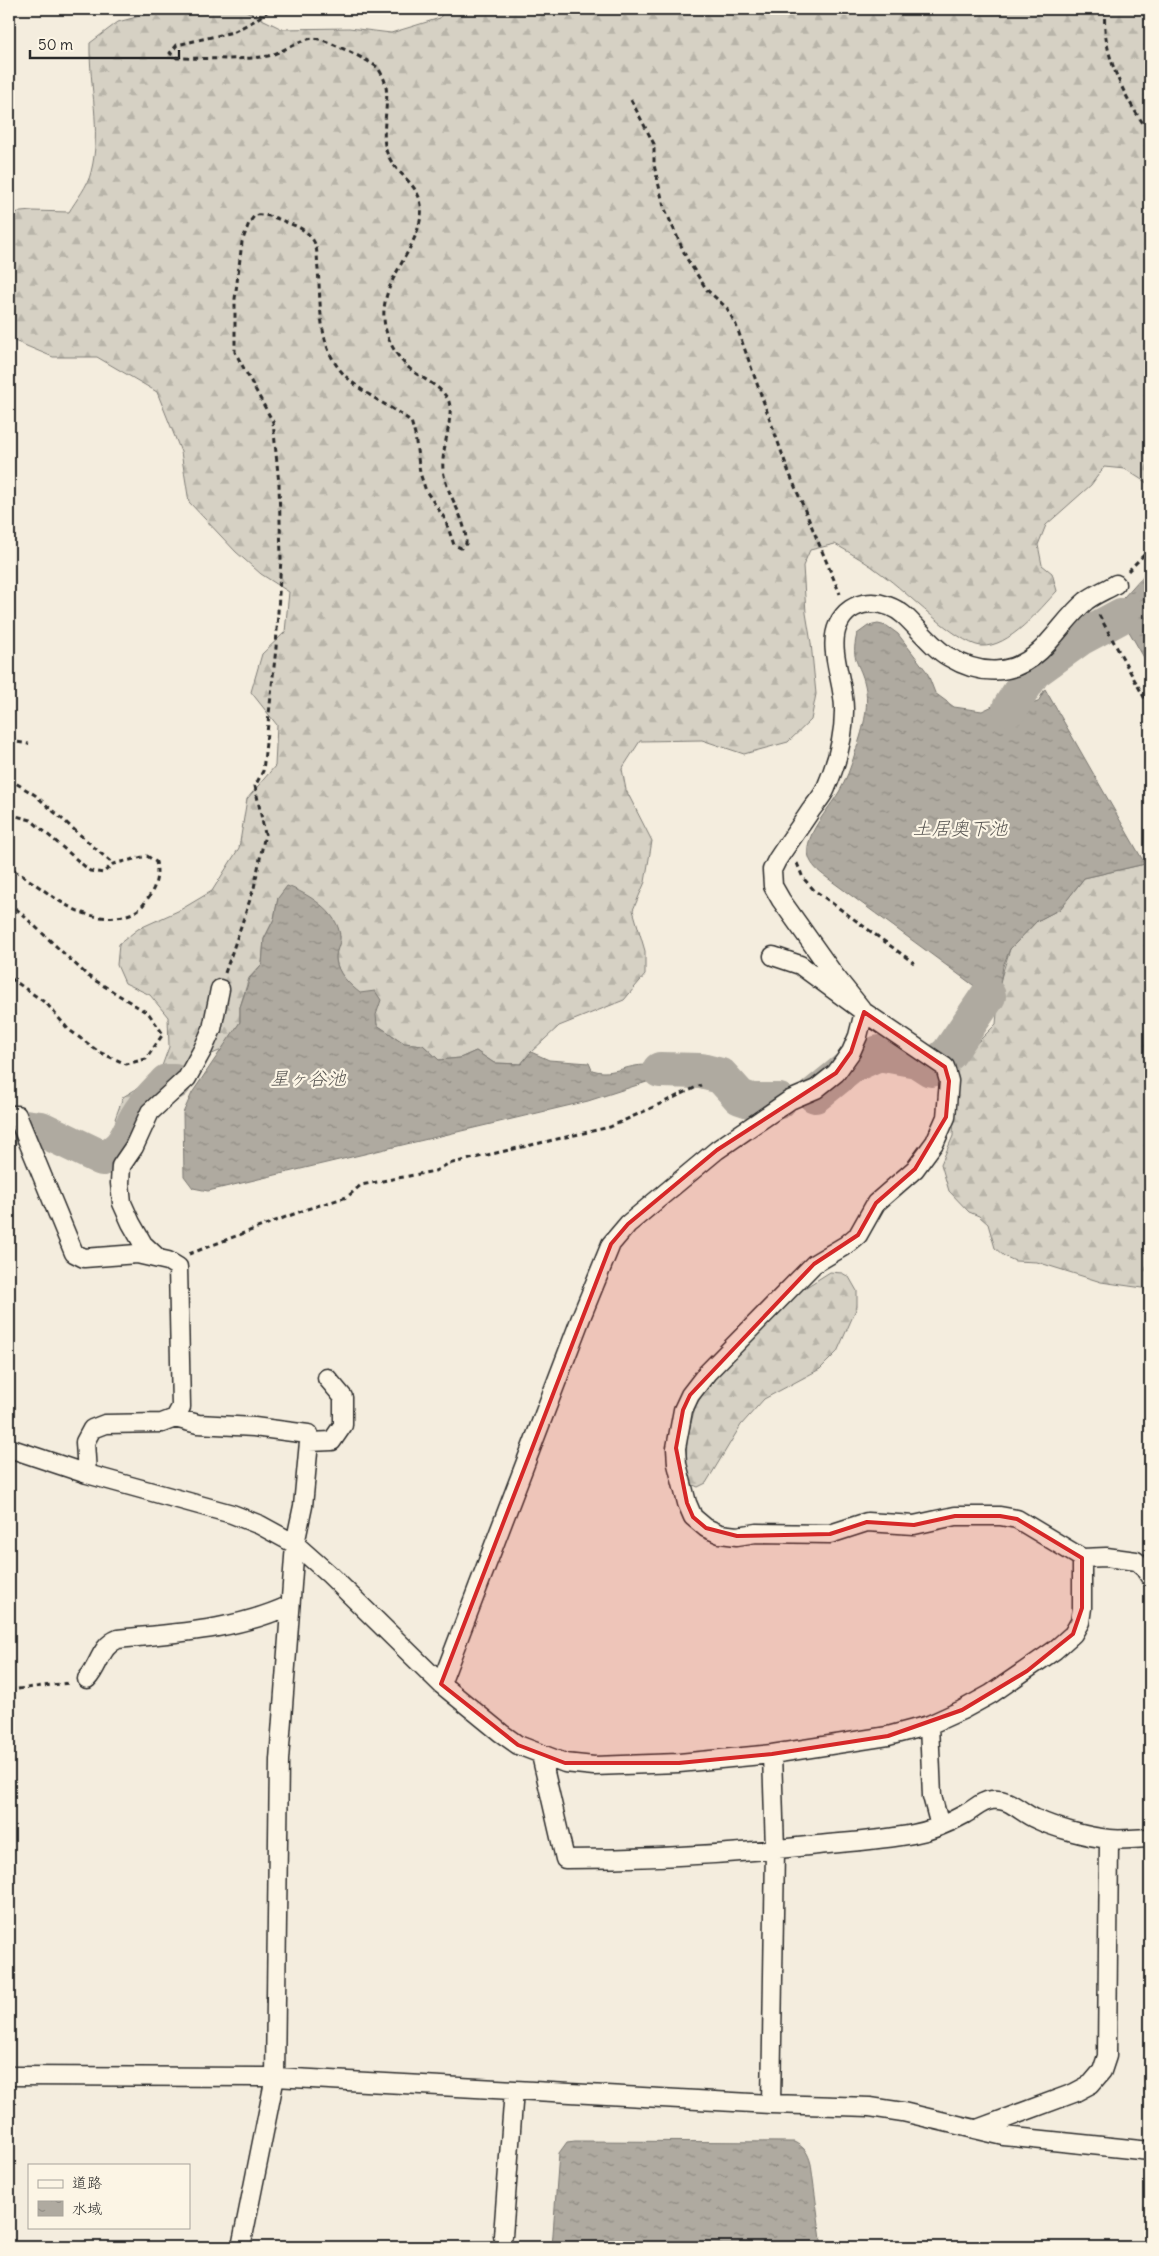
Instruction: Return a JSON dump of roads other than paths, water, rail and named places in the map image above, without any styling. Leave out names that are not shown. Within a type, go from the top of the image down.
[{"type":"street","points":[[864,1012],[835,976],[773,886],[772,870],[777,860],[825,790],[836,762],[844,711],[843,685],[834,641],[838,624],[848,610],[864,602],[882,604],[897,609],[948,657],[975,669],[996,672],[1015,667],[1038,652],[1086,601],[1116,584]]},
{"type":"street","points":[[773,956],[800,965],[864,1012],[945,1067],[948,1081],[946,1117],[935,1142],[916,1169],[876,1203],[858,1236],[814,1264],[707,1373],[690,1395],[683,1410],[676,1448],[677,1464],[686,1503],[693,1517],[706,1528],[720,1534],[737,1536],[756,1533],[830,1534],[867,1522],[914,1525],[955,1516],[1000,1516],[1017,1519],[1082,1558],[1106,1557],[1136,1561],[1150,1577]]},
{"type":"street","points":[[175,1418],[181,1408],[178,1268],[143,1244],[122,1203],[121,1166],[134,1147],[150,1112],[187,1078],[191,1071],[212,1028],[220,989]]},
{"type":"street","points":[[441,1684],[611,1244],[628,1224],[716,1150],[790,1100],[816,1089],[836,1073],[851,1052],[858,1036],[864,1012]]},
{"type":"street","points":[[9,1115],[17,1115],[74,1253],[84,1258],[137,1254],[167,1262]]},
{"type":"street","points":[[309,1442],[332,1442],[343,1425],[343,1397],[328,1378]]},
{"type":"street","points":[[87,1474],[85,1442],[92,1429],[105,1424],[162,1423],[175,1418],[198,1424],[254,1427],[308,1434],[309,1442],[303,1506],[295,1544],[279,1760],[275,2077],[241,2247]]},
{"type":"street","points":[[9,1448],[87,1474],[232,1514],[260,1525],[295,1544],[441,1684],[501,1733],[518,1745],[541,1755],[565,1763],[594,1766],[679,1763],[772,1754],[888,1736],[929,1725],[991,1694],[1048,1655],[1073,1634],[1080,1622],[1082,1608],[1082,1558]]},
{"type":"street","points":[[87,1679],[108,1643],[118,1639],[199,1631],[267,1616],[290,1605]]},
{"type":"street","points":[[929,1725],[932,1796],[940,1826]]},
{"type":"street","points":[[770,2104],[775,1850],[772,1754]]},
{"type":"street","points":[[541,1755],[565,1859],[629,1859],[775,1850],[886,1838],[914,1834],[940,1826],[966,1814],[981,1803],[993,1799],[1018,1807],[1035,1819],[1109,1840],[1150,1838]]},
{"type":"street","points":[[977,2129],[1074,2093],[1091,2084],[1102,2071],[1107,2056],[1109,1840]]},
{"type":"street","points":[[9,2076],[275,2077],[770,2104],[870,2107],[903,2112],[1004,2136],[1150,2151]]},
{"type":"street","points":[[503,2236],[514,2090]]},
{"type":"water","points":[[1150,568],[1150,668],[1115,607]]},
{"type":"water","name":"土居奥下池","points":[[878,624],[887,626],[898,634],[927,672],[935,693],[954,707],[982,711],[997,704],[1008,706],[1027,705],[1038,702],[1045,689],[1145,864],[1084,878],[1060,909],[1037,921],[1010,949],[1003,966],[998,996],[988,996],[826,877],[813,866],[809,857],[809,841],[818,823],[844,783],[863,728],[867,702],[863,677],[855,656],[857,634],[868,626]]},
{"type":"water","name":"星ヶ谷池","points":[[287,886],[304,893],[321,905],[334,919],[340,937],[336,959],[341,974],[360,993],[375,991],[381,1000],[376,1015],[377,1025],[404,1043],[423,1045],[439,1060],[460,1058],[476,1051],[494,1063],[521,1064],[531,1052],[549,1060],[589,1063],[592,1070],[601,1072],[647,1065],[660,1070],[659,1076],[653,1080],[588,1101],[208,1191],[193,1188],[184,1176],[183,1113],[192,1093],[240,1022],[240,1007],[250,978],[262,964],[264,939],[274,919],[278,898]]},
{"type":"water","points":[[567,2142],[794,2142],[805,2150],[811,2164],[822,2247],[552,2247],[559,2153]]},
{"type":"waterway","points":[[1010,708],[1033,672],[1080,638],[1121,616]]},
{"type":"waterway","points":[[815,1095],[852,1065],[879,1053],[917,1060],[931,1069],[949,1053],[988,996]]},
{"type":"waterway","points":[[660,1070],[701,1071],[721,1076],[740,1097],[752,1101],[779,1101]]},
{"type":"waterway","points":[[9,1125],[41,1129],[102,1158],[111,1154],[123,1144],[138,1116],[149,1102],[167,1082],[174,1082]]}]
